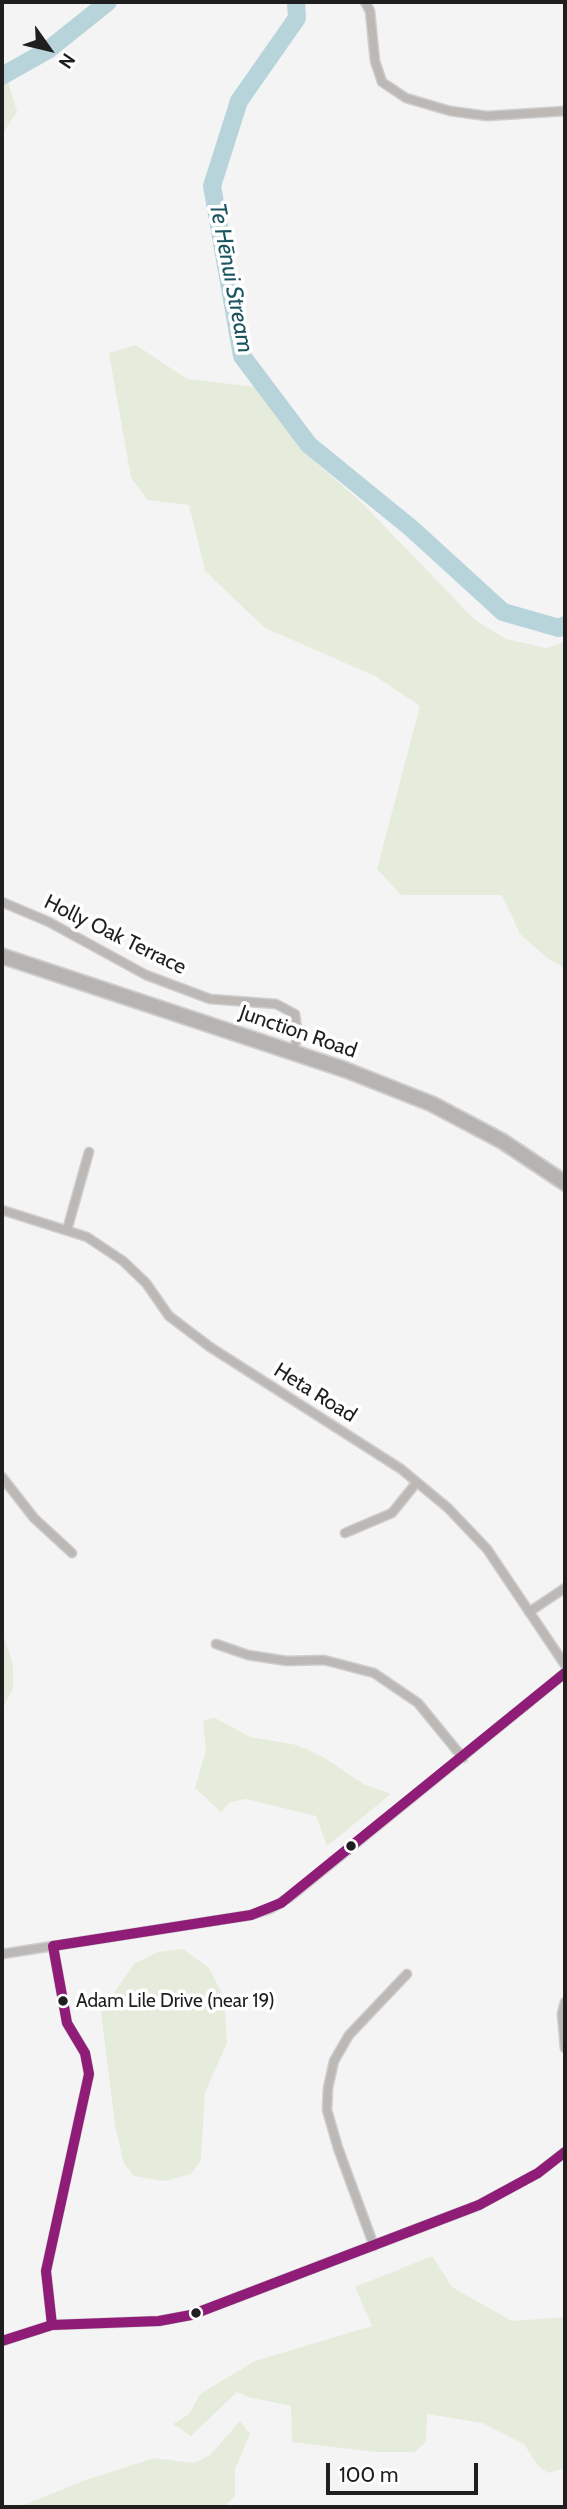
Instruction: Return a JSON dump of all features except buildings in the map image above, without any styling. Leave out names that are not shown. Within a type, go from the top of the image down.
[{"type":"highway","name":"Junction Road","points":[[2,956],[346,1070],[432,1104],[502,1141],[565,1183]]},
{"type":"street","points":[[365,2],[370,11],[375,61],[382,82],[406,98],[450,111],[486,116],[565,111]]},
{"type":"street","name":"Holly Oak Terrace","points":[[2,902],[49,922],[146,975],[210,999],[276,1004],[295,1014],[299,1037],[292,1053]]},
{"type":"street","points":[[67,1230],[89,1152]]},
{"type":"street","name":"Heta Road","points":[[2,1210],[87,1237],[123,1261],[146,1283],[169,1317],[209,1347],[401,1469],[480,1542],[565,1665]]},
{"type":"street","points":[[2,1477],[34,1518],[72,1553]]},
{"type":"street","points":[[345,1533],[392,1513],[417,1482]]},
{"type":"street","points":[[529,1612],[565,1588]]},
{"type":"street","points":[[216,1644],[248,1656],[287,1661],[324,1660],[374,1673],[418,1703],[463,1758]]},
{"type":"street","points":[[2,1954],[251,1915],[270,1909],[290,1897],[565,1673]]},
{"type":"street","points":[[52,2325],[46,2270],[89,2074],[85,2053],[67,2023],[53,1946]]},
{"type":"street","points":[[374,2246],[338,2148],[327,2110],[328,2088],[334,2061],[349,2035],[407,1974]]},
{"type":"street","points":[[565,2002],[562,2014],[565,2048]]},
{"type":"street","points":[[2,2341],[52,2325],[176,2319],[479,2205],[538,2173],[565,2152]]},
{"type":"green space","points":[[8,82],[17,111],[2,135],[2,84]]},
{"type":"green space","points":[[136,345],[187,379],[257,387],[307,455],[361,502],[475,620],[506,639],[546,648],[565,642],[565,968],[547,958],[520,934],[502,895],[401,895],[377,869],[420,706],[375,676],[265,628],[205,571],[189,505],[148,500],[131,478],[109,353]]},
{"type":"green space","points":[[2,1631],[13,1665],[13,1689],[2,1709]]},
{"type":"green space","points":[[215,1718],[250,1737],[297,1745],[325,1758],[363,1784],[391,1794],[327,1846],[316,1816],[246,1799],[230,1802],[221,1812],[195,1788],[206,1750],[203,1720]]},
{"type":"green space","points":[[183,1949],[209,1968],[224,1997],[227,2043],[205,2092],[201,2160],[191,2174],[164,2181],[134,2176],[124,2164],[115,2125],[101,2012],[134,1964],[158,1952]]},
{"type":"green space","points":[[432,2256],[452,2287],[512,2321],[565,2317],[565,2468],[548,2473],[538,2466],[524,2444],[482,2423],[427,2414],[426,2442],[414,2452],[375,2452],[292,2442],[291,2406],[237,2392],[191,2436],[173,2424],[189,2414],[200,2394],[255,2361],[372,2326],[355,2287]]},
{"type":"green space","points":[[240,2421],[250,2434],[235,2469],[235,2496],[224,2507],[5,2507],[24,2505],[83,2481],[154,2458],[194,2463],[210,2455]]},
{"type":"waterway","name":"Te Hēnui Stream","points":[[2,76],[48,50],[108,2]]},
{"type":"waterway","name":"Te Hēnui Stream","points":[[296,2],[297,18],[239,101],[212,186],[242,356],[309,445],[411,528],[503,612],[559,628],[565,625]]},
{"type":"transit line","points":[[52,2325],[46,2271],[89,2074],[85,2053],[67,2023],[53,1946],[251,1915],[281,1903],[565,1673]]},
{"type":"transit line","points":[[2,2341],[52,2325],[159,2321],[191,2315],[479,2205],[538,2173],[565,2152]]},
{"type":"place","name":"Adam Lile Drive (near 19)","points":[[63,2001]]}]
